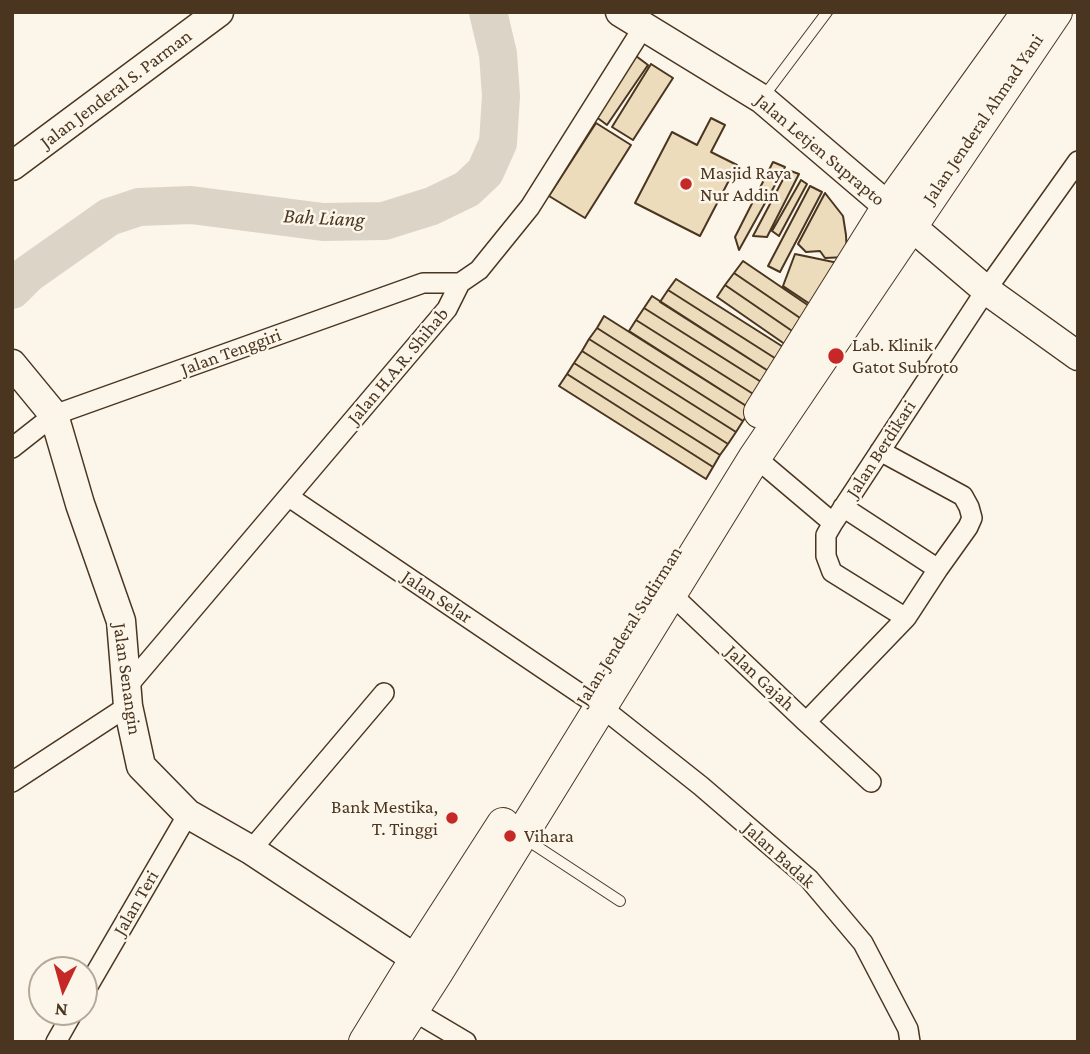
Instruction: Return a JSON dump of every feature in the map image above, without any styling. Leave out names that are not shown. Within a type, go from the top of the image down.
[{"type":"main road","name":"Jalan Jenderal Ahmad Yani","points":[[899,217],[1027,12]]},
{"type":"main road","name":"Jalan Jenderal Ahmad Yani","points":[[899,217],[1056,12]]},
{"type":"main road","name":"Jalan Jenderal Sudirman","points":[[365,1042],[416,959],[670,593],[899,217]]},
{"type":"main road","name":"Jalan Jenderal Sudirman","points":[[392,1042],[520,836],[593,702],[796,353],[899,217]]},
{"type":"street","name":"Jalan Jenderal S. Parman","points":[[12,166],[219,12]]},
{"type":"street","name":"Jalan Letjen Suprapto","points":[[620,12],[762,99],[986,290],[1078,356]]},
{"type":"street","name":"Jalan H.A.R. Shihab","points":[[12,782],[127,697],[289,497],[447,309],[460,283],[479,270],[530,207],[644,26]]},
{"type":"street","name":"Jalan Berdikari","points":[[838,515],[986,290],[1078,161]]},
{"type":"street","name":"Jalan Tenggiri","points":[[12,448],[54,415],[423,283],[460,283]]},
{"type":"street","name":"Jalan Senangin","points":[[12,364],[54,415],[79,505],[121,621],[127,697],[141,766],[188,814],[251,850],[416,959]]},
{"type":"street","name":"Jalan Gajah","points":[[670,593],[806,722],[906,618],[972,518],[963,496],[880,451]]},
{"type":"street","points":[[755,457],[838,515],[938,569]]},
{"type":"street","name":"Jalan Selar","points":[[289,497],[593,702]]},
{"type":"street","points":[[838,515],[826,535],[826,556],[832,572],[906,618]]},
{"type":"street","points":[[251,850],[384,693]]},
{"type":"street","name":"Jalan Badak","points":[[593,702],[701,786],[808,879],[863,943],[908,1029],[910,1042]]},
{"type":"street","points":[[806,722],[870,782]]},
{"type":"street","name":"Jalan Teri","points":[[98,969],[188,814]]},
{"type":"street","points":[[412,1010],[466,1042]]},
{"type":"street","points":[[56,1042],[65,1026]]},
{"type":"lane","points":[[762,99],[827,12]]},
{"type":"lane","points":[[520,836],[620,901]]},
{"type":"building","points":[[636,56],[648,65],[607,125],[595,116]]},
{"type":"building","points":[[651,64],[673,78],[633,140],[612,127]]},
{"type":"building","name":"Masjid Raya Nur Addin","points":[[711,118],[725,125],[711,152],[737,165],[700,236],[635,203],[672,132],[697,145]]},
{"type":"building","points":[[596,123],[631,145],[585,218],[549,196]]},
{"type":"building","points":[[773,162],[785,167],[739,250],[735,237]]},
{"type":"building","points":[[788,170],[799,174],[767,237],[753,236]]},
{"type":"building","points":[[801,180],[807,184],[779,236],[772,231]]},
{"type":"building","points":[[810,186],[822,192],[780,272],[768,266]]},
{"type":"building","points":[[825,193],[843,216],[847,257],[825,258],[820,251],[806,252],[798,244]]},
{"type":"building","points":[[795,254],[843,264],[816,308],[783,286]]},
{"type":"building","points":[[743,261],[815,310],[806,322],[734,273]]},
{"type":"building","points":[[734,273],[806,322],[798,335],[725,285]]},
{"type":"building","points":[[676,279],[788,350],[781,362],[668,290]]},
{"type":"building","points":[[725,285],[798,335],[789,347],[717,297]]},
{"type":"building","points":[[668,290],[781,362],[773,374],[660,302]]},
{"type":"building","points":[[652,296],[773,374],[766,385],[644,308]]},
{"type":"building","points":[[644,308],[766,385],[758,397],[636,320]]},
{"type":"building","points":[[604,316],[751,409],[743,421],[597,328]]},
{"type":"building","points":[[636,320],[758,397],[751,409],[629,331]]},
{"type":"building","points":[[597,328],[743,421],[736,432],[589,339]]},
{"type":"building","points":[[589,339],[736,432],[728,444],[582,351]]},
{"type":"building","points":[[582,351],[728,444],[720,455],[574,363]]},
{"type":"building","points":[[574,363],[720,455],[713,467],[567,374]]},
{"type":"building","points":[[567,374],[713,467],[706,479],[559,386]]},
{"type":"waterway","name":"Bah Liang","points":[[12,290],[28,274],[109,217],[139,207],[191,205],[323,222],[384,221],[432,206],[467,189],[485,172],[498,143],[501,96],[498,54],[488,12]]},
{"type":"place","name":"Masjid Raya Nur Addin","points":[[686,184]]},
{"type":"place","name":"Lab. Klinik Gatot Subroto","points":[[836,356]]},
{"type":"place","name":"Bank Mestika, T. Tinggi","points":[[452,818]]},
{"type":"place","name":"Vihara","points":[[510,836]]}]
